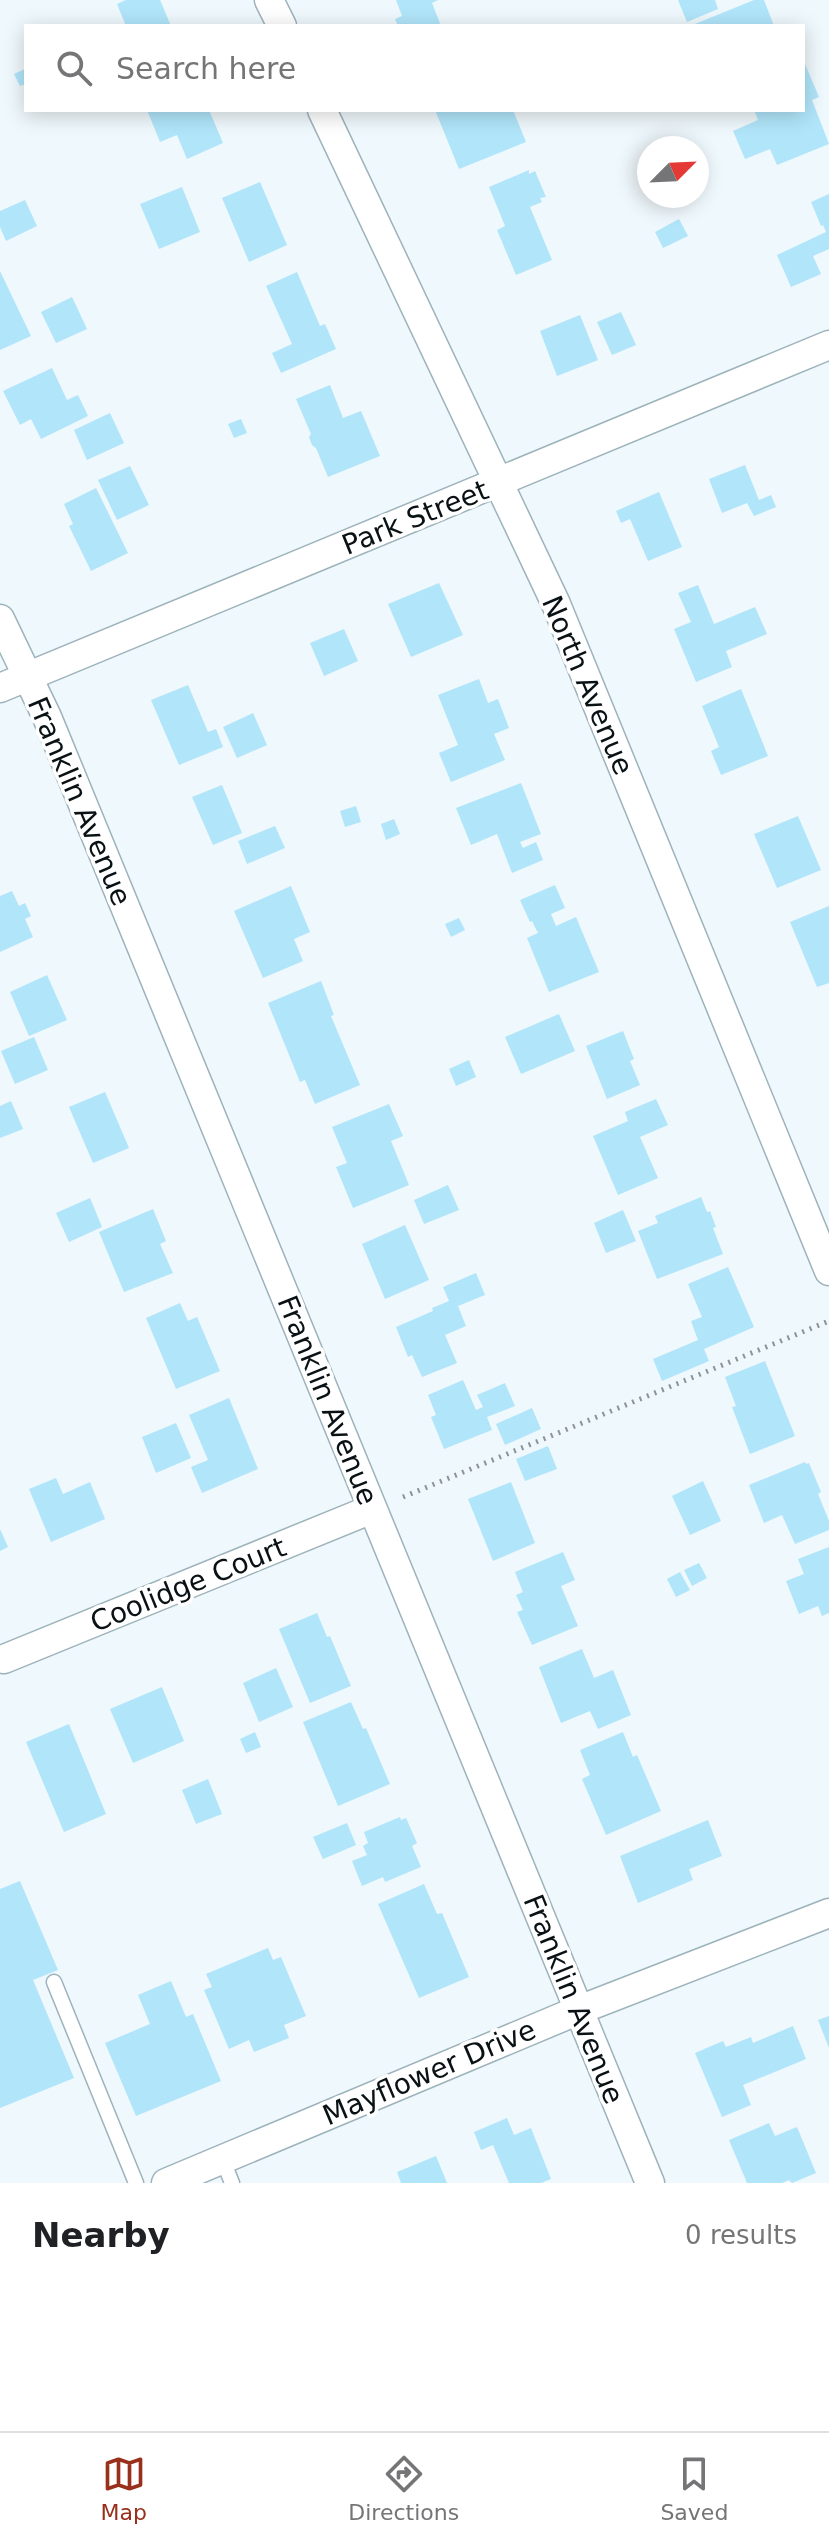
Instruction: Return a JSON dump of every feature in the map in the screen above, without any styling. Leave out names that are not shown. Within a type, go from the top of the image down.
[{"type":"street","points":[[269,0],[281,24]]},
{"type":"street","name":"North Avenue","points":[[323,112],[556,604],[829,1271]]},
{"type":"street","name":"Park Street","points":[[0,688],[829,345]]},
{"type":"street","name":"Franklin Avenue","points":[[0,619],[47,717],[650,2183]]},
{"type":"street","name":"Coolidge Court","points":[[4,1659],[372,1509]]},
{"type":"street","name":"Mayflower Drive","points":[[166,2183],[227,2171],[579,2010],[829,1913]]},
{"type":"lane","points":[[54,1982],[136,2183]]},
{"type":"path","points":[[403,1497],[829,1321]]},
{"type":"building","points":[[126,0],[160,0],[170,24],[125,24],[117,4]]},
{"type":"building","points":[[396,0],[438,0],[432,3],[440,24],[397,24],[395,19],[402,16]]},
{"type":"building","points":[[678,0],[715,0],[718,9],[687,22]]},
{"type":"building","points":[[754,0],[764,0],[773,24],[695,24]]},
{"type":"building","points":[[805,64],[819,97],[812,100],[829,144],[777,165],[770,149],[745,159],[733,131],[758,120],[755,112],[805,112]]},
{"type":"building","points":[[24,69],[24,85],[20,86],[14,74]]},
{"type":"building","points":[[148,112],[210,112],[223,143],[187,159],[177,135],[160,142]]},
{"type":"building","points":[[436,112],[514,112],[526,142],[459,169]]},
{"type":"building","points":[[529,170],[529,174],[535,171],[546,197],[530,207],[552,260],[516,275],[497,230],[505,226],[489,187]]},
{"type":"building","points":[[260,182],[287,245],[249,262],[222,198]]},
{"type":"building","points":[[182,187],[200,232],[159,249],[140,204]]},
{"type":"building","points":[[829,194],[829,249],[813,256],[821,274],[791,287],[777,255],[826,232],[811,202]]},
{"type":"building","points":[[25,200],[37,226],[6,241],[0,227],[0,211]]},
{"type":"building","points":[[679,219],[688,236],[663,248],[655,232]]},
{"type":"building","points":[[0,271],[31,336],[0,350]]},
{"type":"building","points":[[297,272],[320,326],[325,324],[336,349],[281,373],[272,353],[292,344],[266,286]]},
{"type":"building","points":[[72,297],[87,329],[56,343],[41,312]]},
{"type":"building","points":[[621,312],[636,345],[612,355],[597,322]]},
{"type":"building","points":[[580,315],[598,360],[557,376],[540,331]]},
{"type":"building","points":[[52,368],[67,400],[78,395],[88,416],[41,439],[31,419],[20,425],[3,391]]},
{"type":"building","points":[[330,385],[343,418],[361,411],[380,456],[328,477],[312,445],[311,434],[296,399]]},
{"type":"building","points":[[110,413],[124,443],[87,460],[74,430]]},
{"type":"building","points":[[241,419],[247,433],[234,438],[228,424]]},
{"type":"building","points":[[745,465],[759,500],[771,495],[776,507],[754,516],[747,503],[722,513],[709,479]]},
{"type":"building","points":[[130,466],[149,505],[117,520],[98,480]]},
{"type":"building","points":[[96,488],[128,553],[91,571],[69,526],[73,524],[64,504]]},
{"type":"building","points":[[659,492],[682,547],[648,561],[630,519],[621,523],[616,511]]},
{"type":"building","points":[[439,583],[463,635],[411,657],[388,604]]},
{"type":"building","points":[[698,585],[714,624],[755,607],[767,634],[726,651],[732,667],[696,682],[674,629],[691,622],[678,593]]},
{"type":"building","points":[[344,629],[358,661],[324,676],[310,643]]},
{"type":"building","points":[[479,679],[488,703],[498,699],[509,728],[494,734],[505,760],[451,782],[439,753],[458,745],[438,695]]},
{"type":"building","points":[[188,685],[208,732],[216,729],[223,747],[179,765],[151,700]]},
{"type":"building","points":[[741,689],[768,756],[721,775],[711,751],[719,747],[702,706]]},
{"type":"building","points":[[253,713],[267,745],[237,758],[223,727]]},
{"type":"building","points":[[521,783],[541,834],[520,842],[523,848],[536,842],[543,860],[512,873],[497,834],[471,845],[456,808]]},
{"type":"building","points":[[222,785],[242,833],[213,845],[192,797]]},
{"type":"building","points":[[356,806],[361,822],[345,827],[340,811]]},
{"type":"building","points":[[798,816],[821,870],[777,888],[754,834]]},
{"type":"building","points":[[394,819],[400,834],[386,840],[381,824]]},
{"type":"building","points":[[275,826],[285,848],[247,864],[238,841]]},
{"type":"building","points":[[555,885],[565,908],[551,914],[556,926],[576,917],[599,972],[549,992],[527,938],[538,933],[520,900]]},
{"type":"building","points":[[291,886],[310,932],[294,939],[303,961],[263,978],[234,911]]},
{"type":"building","points":[[12,891],[19,906],[25,903],[31,916],[25,919],[33,937],[0,952],[0,896]]},
{"type":"building","points":[[829,906],[829,983],[817,987],[790,922]]},
{"type":"building","points":[[459,918],[465,930],[451,937],[445,924]]},
{"type":"building","points":[[47,975],[67,1020],[29,1036],[10,992]]},
{"type":"building","points":[[321,981],[334,1015],[331,1016],[360,1085],[315,1104],[305,1080],[300,1082],[268,1003]]},
{"type":"building","points":[[559,1014],[575,1051],[521,1074],[505,1037]]},
{"type":"building","points":[[623,1031],[640,1085],[607,1099],[586,1046]]},
{"type":"building","points":[[34,1037],[48,1070],[15,1084],[1,1051]]},
{"type":"building","points":[[469,1060],[476,1077],[456,1086],[449,1069]]},
{"type":"building","points":[[105,1092],[129,1148],[93,1163],[69,1107]]},
{"type":"building","points":[[656,1099],[668,1125],[640,1137],[658,1178],[618,1195],[593,1136],[628,1121],[625,1112]]},
{"type":"building","points":[[11,1101],[23,1129],[0,1138],[0,1106]]},
{"type":"building","points":[[389,1104],[403,1136],[391,1141],[409,1185],[353,1208],[336,1167],[347,1163],[332,1127]]},
{"type":"building","points":[[448,1185],[459,1210],[424,1224],[414,1200]]},
{"type":"building","points":[[701,1197],[707,1212],[710,1211],[723,1254],[657,1279],[638,1231],[658,1223],[655,1216]]},
{"type":"building","points":[[90,1198],[102,1227],[69,1242],[56,1213]]},
{"type":"building","points":[[153,1209],[166,1241],[160,1244],[173,1273],[124,1292],[99,1232]]},
{"type":"building","points":[[623,1210],[636,1241],[606,1253],[594,1223]]},
{"type":"building","points":[[405,1225],[429,1280],[385,1299],[362,1244]]},
{"type":"building","points":[[728,1267],[754,1327],[704,1349],[709,1361],[662,1381],[653,1359],[698,1340],[691,1321],[702,1317],[688,1284]]},
{"type":"building","points":[[476,1273],[485,1295],[458,1306],[466,1326],[445,1335],[457,1363],[422,1377],[412,1355],[408,1357],[396,1327],[449,1301],[443,1287]]},
{"type":"building","points":[[180,1303],[188,1321],[197,1317],[220,1371],[176,1389],[146,1318]]},
{"type":"building","points":[[765,1361],[795,1436],[750,1454],[732,1407],[736,1406],[725,1377]]},
{"type":"building","points":[[463,1380],[476,1410],[483,1407],[477,1395],[505,1383],[515,1406],[487,1417],[492,1430],[444,1449],[431,1417],[436,1415],[428,1395]]},
{"type":"building","points":[[229,1398],[258,1469],[202,1493],[191,1467],[208,1460],[189,1415]]},
{"type":"building","points":[[532,1408],[541,1429],[505,1445],[496,1424]]},
{"type":"building","points":[[176,1423],[191,1458],[156,1473],[142,1437]]},
{"type":"building","points":[[548,1446],[557,1469],[525,1481],[516,1459]]},
{"type":"building","points":[[809,1463],[821,1492],[818,1494],[829,1521],[829,1530],[795,1544],[782,1515],[764,1523],[749,1485]]},
{"type":"building","points":[[56,1478],[63,1494],[90,1482],[105,1519],[51,1542],[29,1489]]},
{"type":"building","points":[[703,1481],[721,1521],[690,1535],[672,1496]]},
{"type":"building","points":[[511,1482],[535,1543],[493,1561],[468,1499]]},
{"type":"building","points":[[0,1529],[8,1547],[0,1551]]},
{"type":"building","points":[[829,1547],[829,1613],[822,1616],[818,1606],[799,1614],[786,1581],[804,1574],[798,1559]]},
{"type":"building","points":[[563,1552],[575,1580],[561,1586],[578,1626],[532,1645],[517,1612],[523,1610],[516,1595],[523,1592],[515,1572]]},
{"type":"building","points":[[699,1563],[707,1578],[692,1586],[684,1570]]},
{"type":"building","points":[[680,1572],[690,1590],[676,1597],[667,1579]]},
{"type":"building","points":[[317,1613],[351,1686],[310,1703],[279,1629]]},
{"type":"building","points":[[582,1649],[594,1678],[613,1670],[631,1715],[598,1729],[590,1711],[561,1723],[539,1667]]},
{"type":"building","points":[[276,1668],[293,1707],[259,1722],[243,1683]]},
{"type":"building","points":[[162,1687],[184,1741],[133,1763],[110,1709]]},
{"type":"building","points":[[351,1702],[390,1784],[338,1806],[303,1722]]},
{"type":"building","points":[[69,1724],[106,1814],[64,1832],[26,1742]]},
{"type":"building","points":[[255,1732],[261,1747],[246,1753],[240,1739]]},
{"type":"building","points":[[623,1732],[633,1757],[637,1755],[661,1811],[606,1835],[582,1779],[590,1775],[580,1750]]},
{"type":"building","points":[[208,1779],[222,1814],[196,1824],[182,1790]]},
{"type":"building","points":[[400,1817],[401,1820],[406,1818],[417,1843],[412,1846],[421,1867],[385,1882],[383,1877],[362,1886],[352,1861],[367,1855],[363,1846],[368,1843],[364,1832]]},
{"type":"building","points":[[708,1820],[722,1856],[689,1869],[693,1880],[638,1903],[620,1856]]},
{"type":"building","points":[[347,1823],[356,1845],[323,1859],[313,1837]]},
{"type":"building","points":[[20,1881],[58,1970],[33,1980],[74,2078],[0,2108],[0,1889]]},
{"type":"building","points":[[424,1884],[437,1914],[442,1913],[469,1977],[419,1998],[378,1904]]},
{"type":"building","points":[[268,1948],[273,1960],[281,1957],[306,2016],[284,2025],[289,2038],[254,2052],[249,2040],[229,2049],[204,1990],[212,1987],[206,1974]]},
{"type":"building","points":[[171,1981],[186,2017],[193,2014],[221,2081],[136,2116],[105,2043],[150,2024],[138,1995]]},
{"type":"building","points":[[829,2016],[829,2048],[818,2020]]},
{"type":"building","points":[[793,2026],[806,2059],[743,2085],[751,2105],[722,2117],[695,2053],[723,2041],[726,2047],[751,2037],[753,2043]]},
{"type":"building","points":[[507,2118],[514,2135],[531,2128],[551,2179],[541,2183],[509,2183],[493,2145],[481,2150],[474,2132]]},
{"type":"building","points":[[769,2123],[775,2136],[797,2127],[816,2173],[792,2183],[789,2180],[782,2183],[747,2183],[729,2140]]},
{"type":"building","points":[[436,2156],[447,2183],[401,2183],[397,2172]]}]
